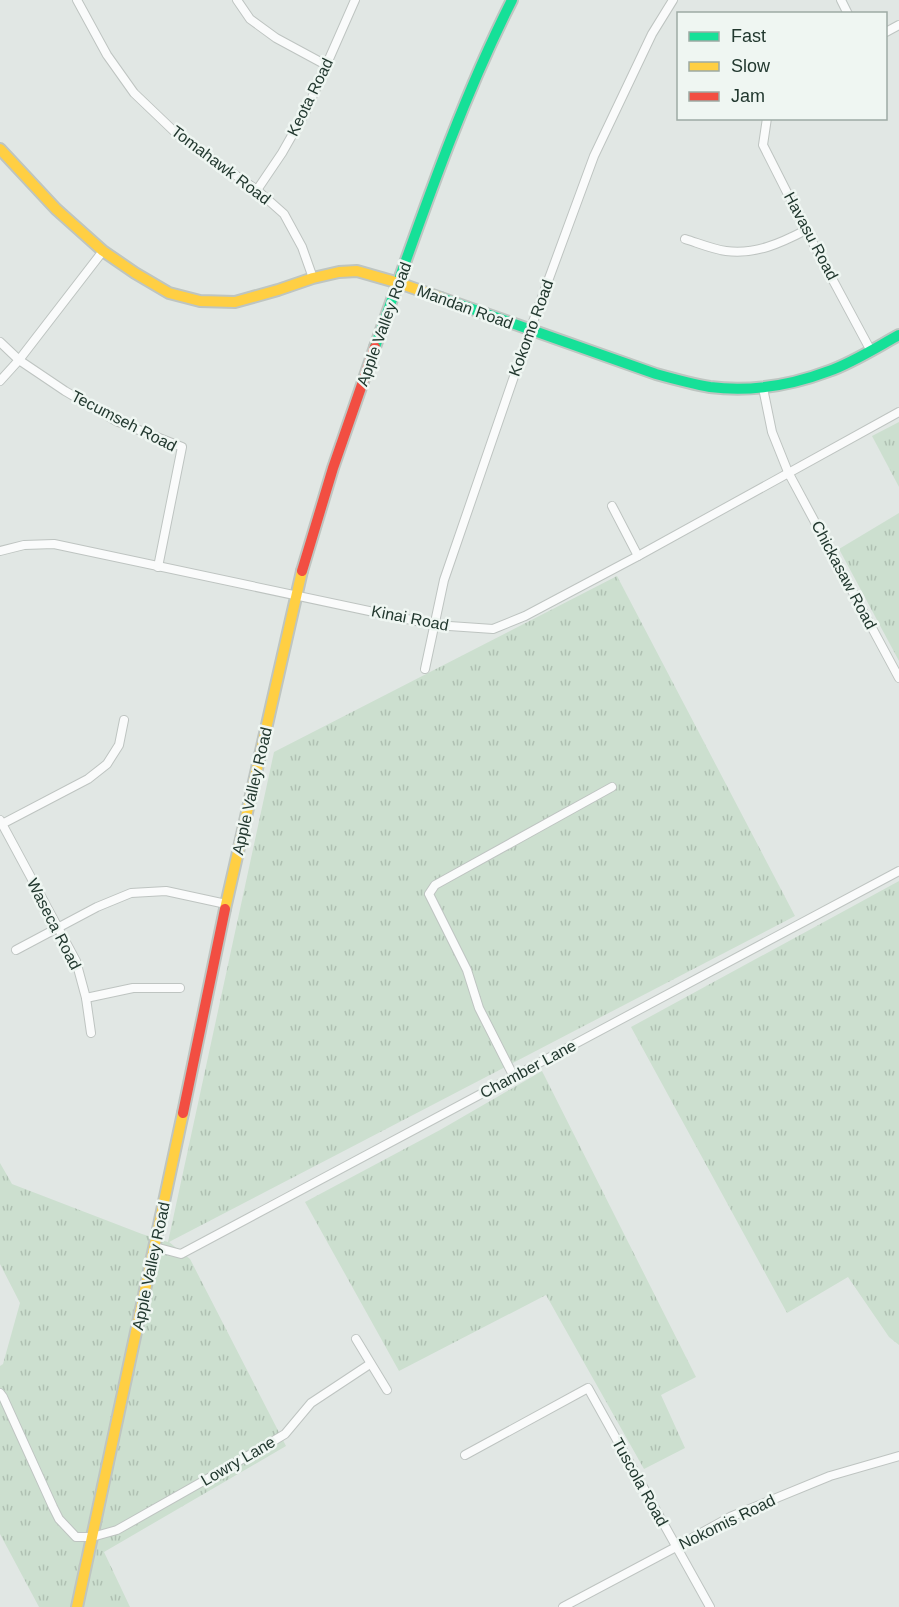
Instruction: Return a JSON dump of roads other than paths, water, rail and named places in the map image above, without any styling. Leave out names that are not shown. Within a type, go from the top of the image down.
[{"type":"main road","name":"Apple Valley Road","points":[[77,1607],[226,904],[296,594],[322,497],[359,389],[462,110],[512,0]]},
{"type":"main road","name":"Mandan Road","points":[[0,148],[56,209],[103,251],[169,293],[200,301],[235,302],[313,278],[339,272],[357,271],[399,283],[685,382],[712,387],[763,388],[797,381],[830,371],[899,335]]},
{"type":"street","name":"Tomahawk Road","points":[[77,0],[107,54],[134,93],[179,136],[257,190],[284,214],[302,247],[313,278]]},
{"type":"street","points":[[237,0],[250,18],[276,38],[326,65]]},
{"type":"street","name":"Keota Road","points":[[257,190],[282,153],[307,109],[355,0]]},
{"type":"street","name":"Kokomo Road","points":[[425,669],[444,580],[530,330],[594,156],[652,34],[673,0]]},
{"type":"street","name":"Havasu Road","points":[[767,120],[763,145],[872,351]]},
{"type":"street","points":[[685,239],[726,251],[755,251],[783,242],[806,230]]},
{"type":"street","points":[[0,381],[19,360],[103,251]]},
{"type":"street","name":"Tecumseh Road","points":[[0,342],[19,360],[116,421],[182,447],[158,567]]},
{"type":"street","points":[[763,388],[772,432],[788,472]]},
{"type":"street","name":"Kinai Road","points":[[0,551],[24,545],[54,544],[435,625],[493,629],[525,616],[638,556],[899,412]]},
{"type":"street","name":"Chickasaw Road","points":[[788,472],[899,678]]},
{"type":"street","points":[[612,506],[638,556]]},
{"type":"street","points":[[1,822],[88,779],[107,764],[119,745],[124,720]]},
{"type":"street","points":[[514,1077],[479,1008],[467,970],[429,894],[435,885],[612,787]]},
{"type":"street","name":"Waseca Road","points":[[1,822],[76,961],[86,998],[91,1033]]},
{"type":"street","name":"Chamber Lane","points":[[155,1247],[181,1254],[899,871]]},
{"type":"street","points":[[16,950],[98,907],[131,893],[166,891],[226,904]]},
{"type":"street","points":[[86,998],[133,988],[180,988]]},
{"type":"street","points":[[356,1339],[387,1390]]},
{"type":"street","name":"Lowry Lane","points":[[92,1538],[117,1530],[285,1434],[310,1403],[370,1364]]},
{"type":"street","name":"Tuscola Road","points":[[465,1455],[588,1388],[710,1607]]},
{"type":"street","points":[[0,1393],[59,1519],[76,1537],[92,1538]]},
{"type":"street","name":"Nokomis Road","points":[[563,1607],[730,1517],[830,1476],[899,1456]]}]
